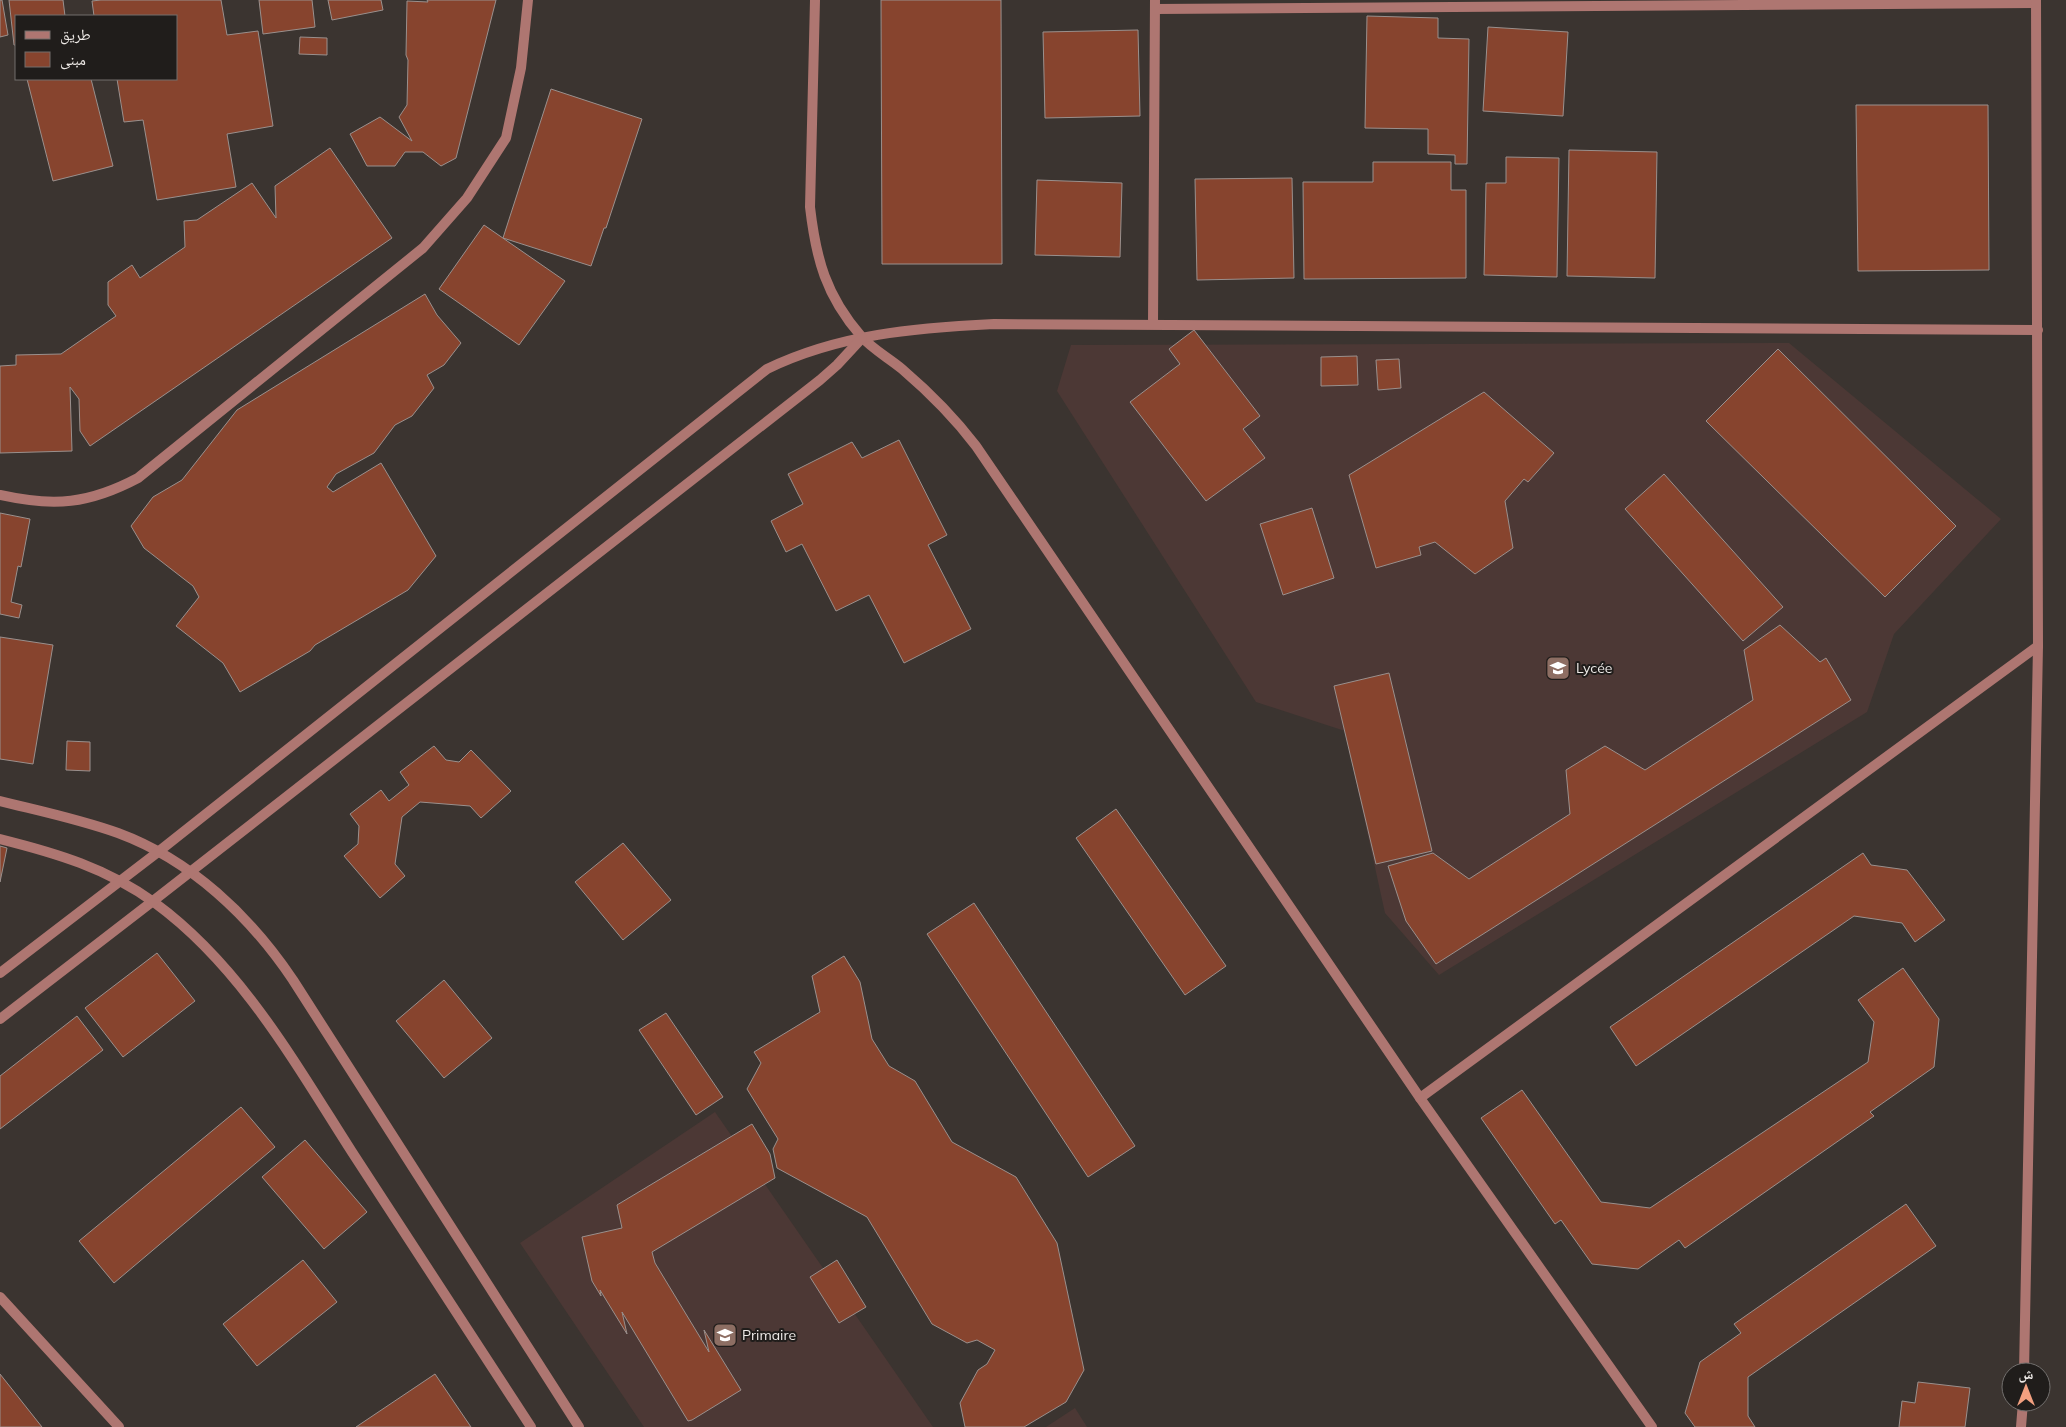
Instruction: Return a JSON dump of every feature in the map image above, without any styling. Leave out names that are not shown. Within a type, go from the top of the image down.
[{"type":"street","points":[[0,495],[33,502],[77,502],[98,496],[138,478],[423,248],[467,198],[506,138],[520,68],[528,0]]},
{"type":"street","points":[[815,0],[810,207],[813,238],[819,264],[833,297],[862,338],[895,363],[939,401],[976,446],[1420,1098],[1652,1427]]},
{"type":"street","points":[[1153,324],[1155,4],[2036,2],[2038,646],[2024,1362]]},
{"type":"street","points":[[0,973],[158,852],[767,369],[797,354],[862,338],[932,327],[985,324],[2038,330]]},
{"type":"street","points":[[0,1019],[820,380],[837,366],[862,338]]},
{"type":"street","points":[[1420,1098],[2038,646]]},
{"type":"street","points":[[0,801],[80,820],[120,834],[158,852],[191,872],[222,896],[272,949],[578,1427]]},
{"type":"street","points":[[0,839],[60,854],[90,866],[153,901],[182,924],[233,977],[286,1049],[531,1427]]},
{"type":"street","points":[[0,1297],[119,1427]]},
{"type":"street","points":[[2021,1427],[2022,1412]]},
{"type":"shaded area","name":"Lycée","points":[[1789,343],[2001,519],[1894,634],[1867,712],[1439,975],[1385,913],[1345,731],[1256,702],[1057,391],[1071,345]]},
{"type":"shaded area","name":"Primaire","points":[[715,1112],[933,1427],[644,1427],[520,1243]]},
{"type":"shaded area","points":[[1075,1408],[1087,1427],[1046,1427]]},
{"type":"building","points":[[0,0],[2,0],[8,35],[0,37]]},
{"type":"building","points":[[9,0],[63,0],[65,15],[15,15],[14,45]]},
{"type":"building","points":[[221,0],[227,35],[258,31],[273,126],[227,134],[236,187],[157,200],[143,120],[124,122],[117,80],[178,80],[178,15],[94,15],[92,1]]},
{"type":"building","points":[[259,0],[312,0],[315,27],[263,34]]},
{"type":"building","points":[[328,0],[381,0],[383,10],[332,20]]},
{"type":"building","points":[[427,0],[496,0],[456,158],[441,166],[423,152],[405,152],[395,166],[367,166],[350,134],[380,117],[412,141],[399,117],[407,105],[407,1],[428,2]]},
{"type":"building","points":[[881,0],[1001,0],[1002,264],[882,264]]},
{"type":"building","points":[[1367,16],[1438,18],[1438,38],[1469,39],[1467,164],[1455,164],[1455,155],[1428,154],[1428,129],[1365,128]]},
{"type":"building","points":[[1488,27],[1568,32],[1563,116],[1483,111]]},
{"type":"building","points":[[1138,30],[1140,116],[1045,118],[1043,32]]},
{"type":"building","points":[[300,37],[327,38],[327,55],[299,54]]},
{"type":"building","points":[[27,80],[91,80],[113,166],[53,181]]},
{"type":"building","points":[[551,89],[642,119],[606,228],[604,228],[591,266],[503,238]]},
{"type":"building","points":[[1856,105],[1988,105],[1989,270],[1858,271]]},
{"type":"building","points":[[330,148],[392,238],[90,446],[80,431],[79,399],[70,387],[72,451],[0,453],[0,366],[16,365],[16,355],[61,354],[116,316],[108,305],[108,282],[132,265],[140,278],[185,247],[184,221],[197,220],[252,183],[276,218],[275,186]]},
{"type":"building","points":[[1569,150],[1657,152],[1655,278],[1567,276]]},
{"type":"building","points":[[1506,157],[1559,158],[1557,277],[1484,275],[1486,183],[1506,183]]},
{"type":"building","points":[[1373,162],[1451,162],[1451,190],[1466,190],[1466,278],[1304,279],[1303,182],[1373,182]]},
{"type":"building","points":[[1292,178],[1294,278],[1197,280],[1195,179]]},
{"type":"building","points":[[1037,180],[1122,183],[1120,257],[1035,255]]},
{"type":"building","points":[[484,225],[565,281],[519,345],[439,289]]},
{"type":"building","points":[[425,294],[437,315],[461,343],[444,365],[427,375],[434,388],[412,416],[395,425],[374,453],[336,474],[327,487],[333,492],[381,463],[436,556],[408,590],[240,692],[223,663],[176,626],[199,597],[193,586],[144,548],[131,526],[153,497],[182,480],[237,410]]},
{"type":"building","points":[[1194,330],[1260,416],[1243,429],[1265,458],[1206,501],[1130,402],[1180,364],[1169,349]]},
{"type":"building","points":[[1778,349],[1956,526],[1885,597],[1706,421]]},
{"type":"building","points":[[1357,356],[1358,385],[1321,386],[1321,357]]},
{"type":"building","points":[[1399,359],[1401,388],[1378,390],[1376,360]]},
{"type":"building","points":[[1484,392],[1554,453],[1528,482],[1524,479],[1505,501],[1513,548],[1475,574],[1435,542],[1419,547],[1421,555],[1376,568],[1349,475]]},
{"type":"building","points":[[899,440],[947,535],[928,545],[971,629],[904,663],[869,595],[836,611],[802,544],[786,552],[771,521],[803,504],[788,474],[852,442],[862,458]]},
{"type":"building","points":[[1664,474],[1783,607],[1743,641],[1625,509]]},
{"type":"building","points":[[1312,508],[1334,578],[1283,595],[1260,524]]},
{"type":"building","points":[[0,513],[30,519],[21,567],[18,566],[11,602],[22,605],[19,618],[0,614]]},
{"type":"building","points":[[1780,625],[1820,662],[1826,658],[1851,700],[1436,964],[1406,921],[1388,866],[1433,853],[1469,879],[1570,814],[1566,770],[1605,746],[1645,770],[1753,700],[1744,650]]},
{"type":"building","points":[[0,637],[53,645],[33,764],[0,759]]},
{"type":"building","points":[[1389,673],[1432,851],[1376,864],[1334,686]]},
{"type":"building","points":[[67,741],[90,742],[90,771],[66,770]]},
{"type":"building","points":[[434,746],[446,760],[459,762],[471,750],[511,791],[481,818],[470,806],[420,802],[402,817],[395,864],[405,876],[380,898],[344,856],[358,844],[359,826],[350,814],[381,790],[389,801],[409,785],[400,772]]},
{"type":"building","points":[[1116,809],[1226,966],[1185,995],[1076,838]]},
{"type":"building","points":[[623,843],[671,900],[623,940],[575,882]]},
{"type":"building","points":[[0,846],[7,848],[0,882]]},
{"type":"building","points":[[1863,853],[1871,865],[1907,870],[1945,920],[1915,942],[1902,923],[1854,916],[1636,1066],[1610,1027]]},
{"type":"building","points":[[974,903],[1135,1146],[1088,1177],[927,934]]},
{"type":"building","points":[[157,953],[195,1001],[123,1057],[85,1008]]},
{"type":"building","points":[[844,956],[860,982],[872,1039],[889,1066],[915,1081],[952,1142],[1016,1177],[1057,1243],[1084,1370],[1066,1402],[1024,1427],[965,1427],[960,1403],[978,1370],[987,1364],[995,1350],[977,1340],[967,1343],[932,1324],[867,1217],[777,1168],[773,1149],[778,1139],[747,1089],[761,1063],[754,1052],[820,1012],[812,976]]},
{"type":"building","points":[[1903,968],[1939,1019],[1934,1067],[1870,1112],[1874,1116],[1685,1248],[1679,1240],[1638,1269],[1592,1264],[1561,1220],[1555,1224],[1481,1118],[1522,1090],[1601,1202],[1650,1208],[1868,1062],[1874,1022],[1858,1000]]},
{"type":"building","points":[[444,980],[492,1038],[444,1078],[396,1021]]},
{"type":"building","points":[[666,1013],[723,1097],[696,1115],[639,1030]]},
{"type":"building","points":[[77,1016],[103,1050],[0,1129],[0,1076]]},
{"type":"building","points":[[241,1107],[275,1147],[114,1283],[79,1241]]},
{"type":"building","points":[[752,1124],[770,1154],[775,1178],[652,1252],[655,1263],[709,1352],[704,1330],[741,1390],[688,1421],[622,1312],[627,1334],[600,1290],[601,1296],[592,1281],[582,1237],[622,1228],[617,1205]]},
{"type":"building","points":[[305,1140],[367,1212],[324,1249],[262,1177]]},
{"type":"building","points":[[1906,1204],[1936,1246],[1748,1377],[1748,1416],[1755,1427],[1695,1427],[1685,1413],[1700,1362],[1741,1333],[1734,1324]]},
{"type":"building","points":[[303,1260],[337,1302],[257,1366],[223,1324]]},
{"type":"building","points":[[837,1260],[866,1307],[839,1323],[810,1277]]},
{"type":"building","points":[[0,1374],[42,1427],[0,1427]]},
{"type":"building","points":[[435,1374],[471,1427],[356,1427]]},
{"type":"building","points":[[1918,1382],[1970,1388],[1965,1427],[1899,1427],[1902,1401],[1915,1403]]},
{"type":"place","name":"Lycée","points":[[1558,668]]},
{"type":"place","name":"Primaire","points":[[725,1335]]}]
